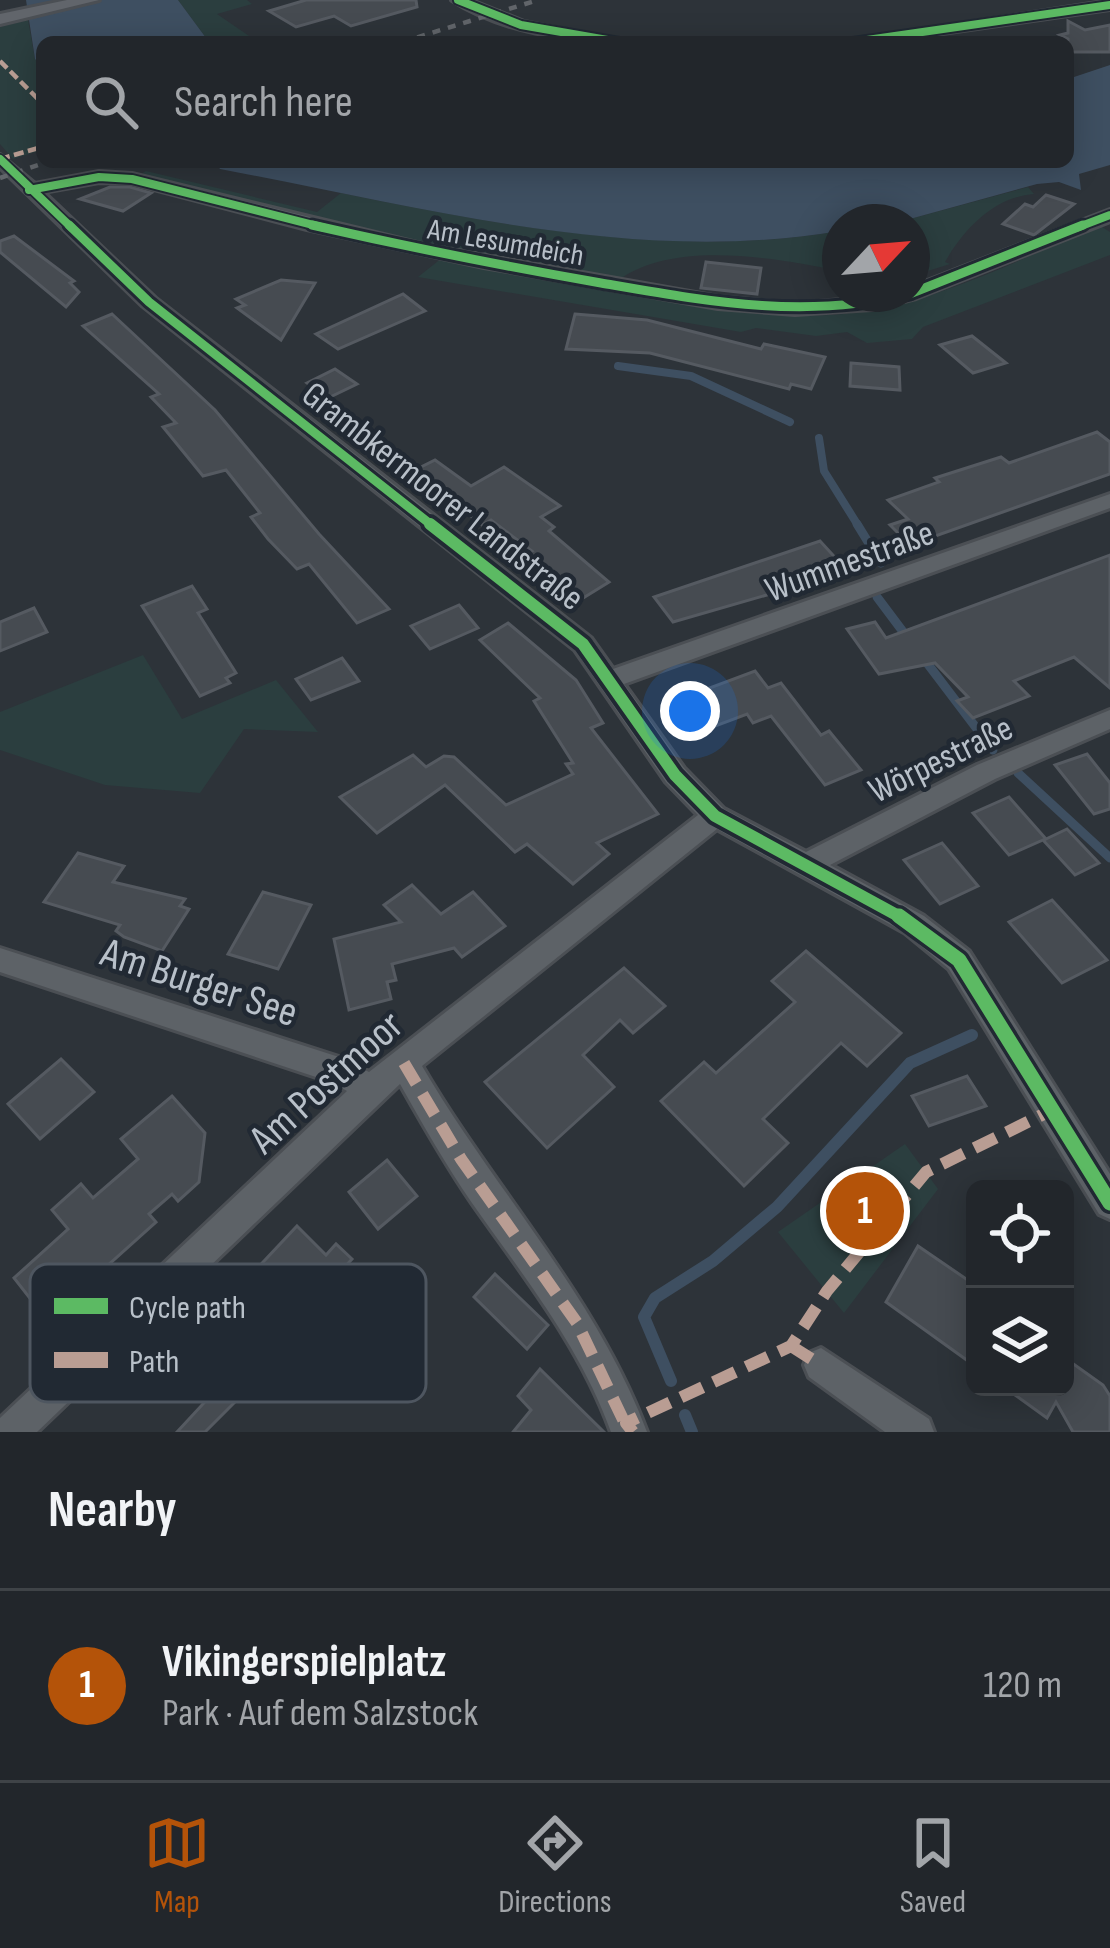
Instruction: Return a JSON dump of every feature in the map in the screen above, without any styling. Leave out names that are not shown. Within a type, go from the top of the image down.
[{"type":"main road","points":[[0,20],[91,0]]},
{"type":"street","points":[[458,0],[521,26],[582,36]]},
{"type":"street","points":[[895,36],[1110,5]]},
{"type":"street","name":"Grambkermoorer Landstraße","points":[[0,159],[149,302],[583,644],[675,775],[716,816],[914,924],[959,960],[1110,1203]]},
{"type":"street","name":"Am Lesumdeich","points":[[29,190],[99,177],[132,178],[344,237],[712,301],[822,311]]},
{"type":"street","name":"Am Lesumdeich","points":[[930,286],[1110,215]]},
{"type":"street","name":"Wummestraße","points":[[609,680],[1110,501]]},
{"type":"street","name":"Wörpestraße","points":[[804,866],[986,772],[1110,719]]},
{"type":"street","name":"Am Postmoor","points":[[187,1264],[371,1089],[716,816]]},
{"type":"street","name":"Am Burger See","points":[[0,960],[339,1071],[371,1089]]},
{"type":"street","points":[[404,1063],[459,1156],[574,1316],[616,1393],[629,1432]]},
{"type":"street","points":[[821,1365],[916,1432]]},
{"type":"street","name":"Am Postmoor","points":[[11,1432],[42,1402]]},
{"type":"shaded area","points":[[178,0],[247,0],[252,4],[217,14],[249,36],[205,36]]},
{"type":"shaded area","points":[[28,20],[36,60],[36,152],[13,159],[0,144],[0,27]]},
{"type":"shaded area","points":[[146,171],[317,212],[341,193],[589,235],[715,242],[822,233],[822,268],[753,257],[690,257],[633,271],[610,287],[774,314],[930,312],[930,295],[1099,225],[1110,232],[1110,255],[923,327],[912,339],[867,343],[847,332],[816,336],[756,328],[741,332],[418,277],[447,254],[138,176]]},
{"type":"shaded area","points":[[1028,187],[1034,194],[993,208],[961,238],[945,262],[950,264],[930,270],[930,214]]},
{"type":"shaded area","points":[[143,655],[182,719],[276,680],[318,732],[244,729],[200,793],[105,785],[0,750],[0,712]]},
{"type":"shaded area","points":[[905,1144],[938,1189],[844,1313],[778,1232]]},
{"type":"water","points":[[26,0],[178,0],[205,36],[36,36],[35,59]]},
{"type":"water","points":[[1110,65],[1110,165],[1079,174],[1081,190],[1059,182],[1037,184],[930,213],[930,204],[822,204],[822,233],[762,240],[606,237],[451,215],[219,168],[1074,168],[1074,77]]},
{"type":"building","points":[[306,0],[416,0],[417,7],[351,26],[334,16],[296,27],[269,11]]},
{"type":"building","points":[[1068,21],[1085,30],[1110,25],[1110,52],[1074,52],[1074,36],[1060,35],[1068,33]]},
{"type":"building","points":[[110,187],[151,193],[123,211],[80,199]]},
{"type":"building","points":[[1046,195],[1074,204],[1034,235],[1003,224],[1025,204],[1033,207]]},
{"type":"building","points":[[14,236],[74,281],[70,283],[79,292],[66,307],[0,252],[0,241]]},
{"type":"building","points":[[706,262],[761,268],[757,294],[701,288]]},
{"type":"building","points":[[281,280],[315,283],[281,340],[237,308],[245,305],[236,299]]},
{"type":"building","points":[[403,294],[425,311],[338,349],[316,334]]},
{"type":"building","points":[[112,314],[215,410],[389,609],[357,623],[309,564],[297,569],[268,539],[251,517],[260,513],[226,470],[203,476],[163,427],[176,423],[151,397],[159,394],[83,326]]},
{"type":"building","points":[[575,314],[647,320],[761,349],[764,344],[825,357],[811,389],[791,384],[789,389],[650,353],[566,349]]},
{"type":"building","points":[[972,336],[1006,363],[973,373],[940,345]]},
{"type":"building","points":[[851,363],[899,367],[900,390],[850,386]]},
{"type":"building","points":[[335,369],[357,384],[328,398],[307,383]]},
{"type":"building","points":[[1097,432],[1110,442],[1110,474],[910,545],[890,525],[908,519],[888,500],[939,482],[935,478],[1001,457],[1009,463]]},
{"type":"building","points":[[435,460],[471,486],[504,467],[560,506],[541,517],[554,527],[549,531],[609,582],[580,600],[522,557],[532,551],[491,520],[482,525],[413,471]]},
{"type":"building","points":[[820,541],[842,565],[791,588],[673,622],[654,597]]},
{"type":"building","points":[[1110,555],[1110,688],[1074,657],[1014,681],[1029,696],[973,718],[957,701],[968,697],[935,663],[879,674],[847,629],[875,622],[886,638]]},
{"type":"building","points":[[192,586],[207,609],[198,613],[236,673],[226,678],[230,683],[200,696],[142,606]]},
{"type":"building","points":[[459,605],[478,628],[430,649],[411,626]]},
{"type":"building","points":[[34,608],[47,632],[0,651],[0,622]]},
{"type":"building","points":[[508,623],[576,680],[603,723],[591,728],[658,814],[597,843],[609,854],[573,884],[527,844],[515,852],[445,785],[377,833],[340,797],[413,755],[426,767],[444,756],[454,757],[506,805],[573,774],[566,764],[573,763],[534,701],[540,698],[480,640]]},
{"type":"building","points":[[342,658],[359,681],[311,700],[296,679]]},
{"type":"building","points":[[755,671],[768,688],[781,683],[821,735],[829,731],[861,770],[825,785],[771,716],[753,723],[747,714],[686,737],[664,705]]},
{"type":"building","points":[[1087,754],[1110,783],[1110,809],[1094,814],[1055,765]]},
{"type":"building","points":[[1009,797],[1046,839],[1067,829],[1099,863],[1075,875],[1043,840],[1009,855],[973,813]]},
{"type":"building","points":[[942,843],[978,886],[940,904],[904,860]]},
{"type":"building","points":[[78,853],[124,866],[113,882],[185,899],[180,906],[189,909],[162,951],[124,937],[116,931],[120,925],[44,902]]},
{"type":"building","points":[[412,885],[441,914],[473,892],[505,926],[462,957],[454,948],[392,964],[396,980],[387,982],[391,999],[349,1010],[334,939],[401,922],[384,905]]},
{"type":"building","points":[[263,892],[311,905],[278,969],[228,954]]},
{"type":"building","points":[[1052,900],[1107,960],[1062,983],[1009,922]]},
{"type":"building","points":[[806,951],[901,1033],[867,1066],[841,1043],[763,1119],[788,1143],[744,1186],[661,1101],[704,1062],[716,1073],[795,1002],[772,981]]},
{"type":"building","points":[[624,968],[665,1006],[633,1033],[620,1020],[583,1055],[614,1087],[547,1148],[485,1082]]},
{"type":"building","points":[[61,1059],[94,1092],[40,1139],[8,1104]]},
{"type":"building","points":[[967,1076],[986,1106],[929,1126],[912,1096]]},
{"type":"building","points":[[172,1096],[205,1133],[199,1182],[178,1201],[172,1194],[149,1214],[156,1222],[109,1264],[30,1264],[30,1298],[14,1278],[68,1229],[52,1210],[81,1184],[93,1198],[138,1159],[121,1139]]},
{"type":"building","points":[[387,1160],[417,1196],[378,1229],[349,1192]]},
{"type":"building","points":[[297,1226],[326,1255],[336,1244],[352,1259],[347,1264],[261,1264]]},
{"type":"building","points":[[918,1246],[966,1279],[966,1360],[886,1302]]},
{"type":"building","points":[[495,1274],[548,1325],[527,1349],[474,1297]]},
{"type":"building","points":[[1074,1364],[1103,1385],[1110,1396],[1110,1432],[1073,1432],[1056,1402],[1047,1418],[1016,1396],[1074,1396]]},
{"type":"building","points":[[540,1369],[604,1432],[513,1432],[531,1410],[518,1396]]},
{"type":"building","points":[[205,1402],[235,1402],[205,1432],[177,1432]]},
{"type":"waterway","points":[[618,366],[691,376],[790,422]]},
{"type":"waterway","points":[[819,438],[824,471],[859,527]]},
{"type":"waterway","points":[[857,524],[881,563]]},
{"type":"waterway","points":[[877,597],[910,641]]},
{"type":"waterway","points":[[924,659],[993,750]]},
{"type":"waterway","points":[[1018,773],[1110,858]]},
{"type":"waterway","points":[[671,1381],[644,1317],[655,1298],[713,1261],[777,1207],[910,1063],[972,1035]]},
{"type":"waterway","points":[[685,1415],[692,1432]]},
{"type":"railway","points":[[421,36],[538,0]]},
{"type":"railway","points":[[0,178],[36,166]]},
{"type":"marked path","points":[[0,61],[36,97]]},
{"type":"marked path","points":[[0,159],[36,149]]},
{"type":"marked path","points":[[404,1063],[461,1159],[577,1323],[598,1358],[629,1432]]},
{"type":"marked path","points":[[633,1432],[626,1423],[791,1346],[827,1291],[926,1172],[1052,1110]]},
{"type":"marked path","points":[[791,1346],[821,1365]]},
{"type":"cycle path","points":[[458,0],[521,25],[584,36]]},
{"type":"cycle path","points":[[895,36],[1110,5]]},
{"type":"cycle path","points":[[0,159],[149,302],[583,644],[675,775],[715,816],[914,924],[959,960],[1110,1203]]},
{"type":"cycle path","points":[[29,190],[99,177],[132,179],[249,210],[543,273],[757,307],[822,308]]},
{"type":"cycle path","points":[[930,286],[1110,215]]},
{"type":"place","name":"Vikingerspielplatz","points":[[865,1211]]}]
